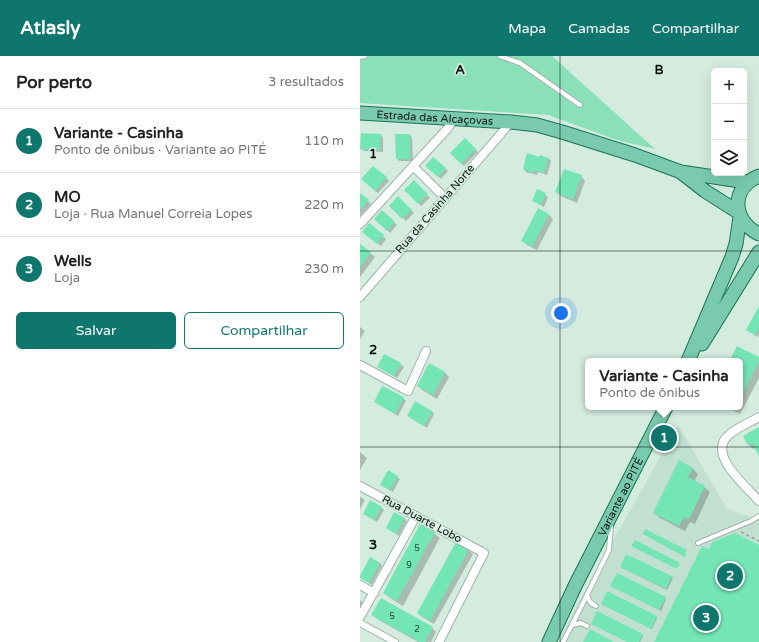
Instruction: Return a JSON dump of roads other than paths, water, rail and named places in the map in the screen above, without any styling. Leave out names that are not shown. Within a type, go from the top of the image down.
[{"type":"main road","name":"Estrada das Alcaçovas","points":[[360,114],[511,122],[537,126],[562,132],[635,155],[681,172]]},
{"type":"main road","points":[[681,172],[747,182]]},
{"type":"main road","points":[[681,172],[739,215],[748,228],[759,234]]},
{"type":"main road","points":[[689,358],[732,257],[736,244],[739,215],[738,204],[742,188],[747,182],[759,176]]},
{"type":"main road","points":[[694,358],[759,252]]},
{"type":"main road","name":"Variante ao PITÉ","points":[[550,642],[575,586],[664,410]]},
{"type":"main road","name":"Variante ao PITÉ","points":[[542,642],[575,586]]},
{"type":"street","points":[[360,224],[454,120]]},
{"type":"street","name":"Rua da Casinha Norte","points":[[360,297],[511,122]]},
{"type":"street","points":[[413,166],[445,198]]},
{"type":"street","points":[[360,365],[408,391],[426,351]]},
{"type":"street","points":[[759,417],[729,434],[721,446],[722,453],[729,467],[759,501]]},
{"type":"street","name":"Rua Duarte Lobo","points":[[360,486],[484,552],[439,642]]},
{"type":"street","points":[[360,618],[416,516]]},
{"type":"street","points":[[360,585],[374,593]]},
{"type":"street","points":[[360,623],[395,642]]},
{"type":"lane","points":[[360,57],[365,56]]},
{"type":"lane","points":[[500,56],[520,62],[580,105]]},
{"type":"lane","points":[[563,642],[609,550],[612,514]]},
{"type":"lane","points":[[698,543],[759,516]]},
{"type":"lane","points":[[587,595],[592,604],[596,606]]},
{"type":"lane","points":[[572,625],[581,623],[587,626]]},
{"type":"place","name":"Variante - Casinha","points":[[664,438]]},
{"type":"place","name":"MO","points":[[730,576]]},
{"type":"place","name":"Wells","points":[[706,618]]}]
